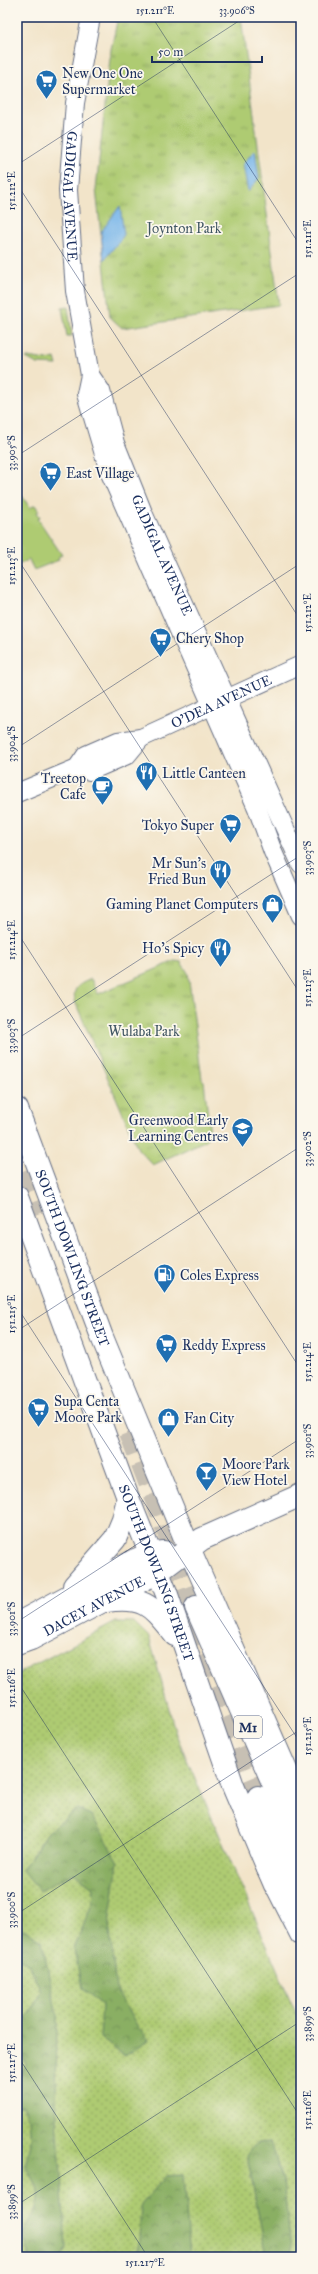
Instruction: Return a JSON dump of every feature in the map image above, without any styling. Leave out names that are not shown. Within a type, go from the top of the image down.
[{"type":"main road","name":"SOUTH DOWLING STREET","points":[[17,1109],[102,1337],[189,1548],[301,1804]]},
{"type":"main road","name":"SOUTH DOWLING STREET","points":[[17,1197],[128,1498],[154,1563],[233,1786],[301,1947]]},
{"type":"main road","points":[[189,1548],[202,1539],[301,1495]]},
{"type":"main road","points":[[64,1597],[115,1539],[123,1520],[128,1498]]},
{"type":"main road","name":"DACEY AVENUE","points":[[17,1624],[64,1597],[189,1548]]},
{"type":"main road","name":"DACEY AVENUE","points":[[17,1644],[31,1639],[98,1602],[154,1563]]},
{"type":"main road","points":[[98,1602],[119,1599],[143,1601],[154,1609],[183,1645]]},
{"type":"main road","name":"M1","points":[[196,1607],[301,1847]]},
{"type":"main road","points":[[258,1797],[301,1892]]},
{"type":"main road","points":[[267,1867],[301,1934]]},
{"type":"street","name":"GADIGAL AVENUE","points":[[91,17],[75,103],[68,190],[75,291],[90,375],[101,391],[115,443],[218,702],[273,852],[301,916]]},
{"type":"street","name":"O'DEA AVENUE","points":[[17,793],[77,768],[90,771],[127,755],[141,738],[301,665]]},
{"type":"street","name":"GADIGAL AVENUE","points":[[218,702],[301,864]]},
{"type":"green space","name":"Joynton Park","points":[[118,17],[241,17],[279,305],[122,328],[110,317],[96,189],[111,49]]},
{"type":"green space","points":[[68,307],[72,336],[67,336],[62,308]]},
{"type":"green space","points":[[26,358],[47,360],[55,358],[57,365],[37,364]]},
{"type":"green space","points":[[17,488],[30,508],[35,505],[39,511],[37,512],[40,517],[38,519],[62,555],[58,557],[59,560],[34,570],[29,560],[17,565]]},
{"type":"green space","name":"Wulaba Park","points":[[175,961],[181,962],[188,973],[202,1079],[204,1081],[210,1134],[206,1140],[153,1165],[138,1149],[76,1004],[74,994],[79,985],[91,979],[98,994]]},
{"type":"green space","points":[[116,1622],[134,1622],[149,1637],[176,1734],[301,2025],[301,2257],[17,2257],[17,1674]]},
{"type":"green space","points":[[77,1809],[91,1815],[118,1862],[109,1923],[116,1989],[139,2029],[149,2040],[125,2056],[100,2038],[102,2005],[82,1988],[74,1949],[92,1904],[93,1887],[74,1873],[39,1891],[22,1870],[48,1832]]},
{"type":"green space","points":[[17,1925],[42,1941],[57,2016],[56,2104],[66,2248],[62,2257],[29,2257],[29,2252],[23,2236],[36,2207],[38,2193],[32,2176],[25,2165],[31,2143],[29,2120],[23,2106],[17,2106],[17,2082],[26,2064],[17,2040],[17,2025],[30,2014],[41,1991],[30,1966],[17,1957]]},
{"type":"green space","points":[[270,2142],[283,2180],[292,2257],[267,2257],[247,2156],[256,2143]]},
{"type":"green space","points":[[183,2175],[190,2257],[138,2257],[141,2205],[166,2176]]},
{"type":"water","points":[[255,150],[259,178],[248,192],[243,164]]},
{"type":"water","points":[[120,206],[124,235],[104,260],[101,232]]},
{"type":"tunnel","points":[[17,1173],[33,1216]]},
{"type":"tunnel","points":[[130,1432],[196,1607]]},
{"type":"tunnel","points":[[187,1626],[258,1797]]},
{"type":"place","name":"New One One Supermarket","points":[[46,100]]},
{"type":"place","name":"East Village","points":[[50,492]]},
{"type":"place","name":"Chery Shop","points":[[161,658]]},
{"type":"place","name":"Little Canteen","points":[[146,792]]},
{"type":"place","name":"Treetop Cafe","points":[[102,806]]},
{"type":"place","name":"Tokyo Super","points":[[230,844]]},
{"type":"place","name":"Mr Sun's Fried Bun","points":[[221,890]]},
{"type":"place","name":"Gaming Planet Computers","points":[[273,924]]},
{"type":"place","name":"Ho's Spicy","points":[[220,968]]},
{"type":"place","name":"Greenwood Early Learning Centres","points":[[243,1148]]},
{"type":"place","name":"Coles Express","points":[[164,1294]]},
{"type":"place","name":"Reddy Express","points":[[166,1364]]},
{"type":"place","name":"Supa Centa Moore Park","points":[[39,1428]]},
{"type":"place","name":"Fan City","points":[[168,1438]]},
{"type":"place","name":"Moore Park View Hotel","points":[[206,1492]]}]
